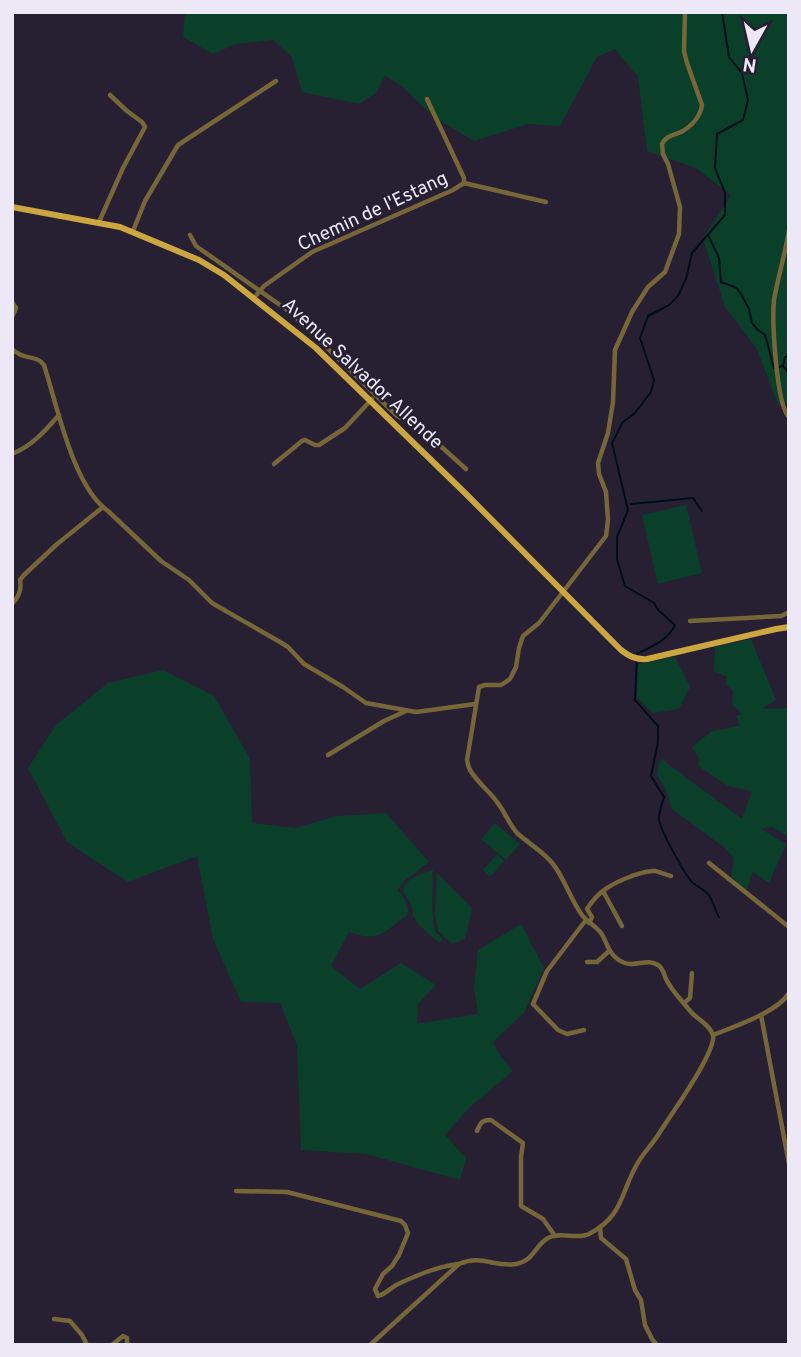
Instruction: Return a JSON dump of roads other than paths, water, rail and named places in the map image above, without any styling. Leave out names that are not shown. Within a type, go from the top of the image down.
[{"type":"main road","name":"Avenue Salvador Allende","points":[[12,207],[99,222],[133,231],[199,260],[224,275],[311,343],[373,398],[552,581],[561,595],[621,650],[636,659],[647,659],[772,630],[789,629]]},
{"type":"street","points":[[685,12],[684,51],[702,105],[695,121],[664,140],[662,149],[680,207],[679,234],[665,272],[648,288],[617,341],[615,350],[613,402],[608,433],[598,463],[606,492],[608,530],[605,540],[539,623],[523,636],[516,667],[510,679],[501,685],[481,686],[478,690],[467,753],[468,768],[498,803],[516,832],[556,867],[577,907],[601,934],[609,951],[618,960],[629,965],[645,963],[662,968],[667,982],[713,1035]]},
{"type":"street","points":[[133,231],[145,201],[178,145],[275,81]]},
{"type":"street","points":[[99,222],[145,127],[110,95]]},
{"type":"street","name":"Chemin de l'Estang","points":[[254,298],[312,252],[464,183],[427,99]]},
{"type":"street","points":[[464,183],[546,202]]},
{"type":"street","points":[[787,415],[779,388],[773,327],[774,300],[789,231]]},
{"type":"street","points":[[190,235],[196,246],[290,312],[373,398],[425,432],[466,469]]},
{"type":"street","points":[[12,302],[16,308],[12,317]]},
{"type":"street","points":[[12,349],[20,355],[41,361],[81,476],[93,496],[161,561],[189,580],[212,603],[288,647],[304,664],[366,703],[416,712],[475,704]]},
{"type":"street","points":[[274,464],[302,440],[319,445],[345,428],[373,398]]},
{"type":"street","points":[[12,454],[36,440],[59,415]]},
{"type":"street","points":[[12,604],[19,596],[20,580],[24,575],[73,530],[103,507]]},
{"type":"street","points":[[690,621],[781,616],[789,612]]},
{"type":"street","points":[[328,755],[384,721],[408,710]]},
{"type":"street","points":[[709,863],[789,927]]},
{"type":"street","points":[[584,1030],[567,1034],[558,1030],[533,1004],[547,971],[592,917],[587,909],[613,883],[654,871],[671,876]]},
{"type":"street","points":[[603,891],[622,926]]},
{"type":"street","points":[[587,962],[597,962],[609,951]]},
{"type":"street","points":[[684,1003],[690,998],[692,973]]},
{"type":"street","points":[[713,1035],[761,1015],[784,1000],[789,993]]},
{"type":"street","points":[[761,1015],[789,1164]]},
{"type":"street","points":[[370,1345],[459,1264],[480,1259],[516,1264],[530,1258],[545,1240],[555,1236],[586,1236],[600,1227],[616,1212],[637,1164],[696,1076],[711,1046],[713,1035]]},
{"type":"street","points":[[477,1131],[481,1122],[491,1120],[523,1143],[520,1157],[521,1206],[544,1219],[555,1236]]},
{"type":"street","points":[[236,1191],[287,1192],[401,1220],[408,1233],[399,1255],[379,1280],[375,1289],[378,1296],[393,1286],[431,1269],[459,1264]]},
{"type":"street","points":[[600,1227],[601,1238],[626,1259],[635,1290],[641,1300],[645,1325],[657,1345]]},
{"type":"street","points":[[54,1319],[70,1321],[88,1345]]},
{"type":"street","points":[[111,1345],[123,1336],[127,1338],[127,1345]]},
{"type":"waterway","points":[[719,917],[708,895],[693,883],[685,872],[660,824],[664,797],[651,776],[658,742],[658,726],[635,700],[637,654],[664,639],[675,625],[654,603],[625,586],[617,559],[617,537],[628,510],[612,443],[623,422],[634,414],[651,392],[654,380],[640,338],[648,316],[669,305],[678,296],[686,279],[692,253],[725,215],[725,193],[715,168],[717,134],[743,120],[748,100],[742,73],[729,57],[722,12]]},
{"type":"waterway","points":[[708,235],[719,258],[721,282],[737,288],[741,294],[749,309],[752,323],[765,335],[774,368],[783,366],[785,357],[789,356]]},
{"type":"waterway","points":[[783,366],[789,373]]},
{"type":"waterway","points":[[631,504],[693,498],[702,511]]}]
